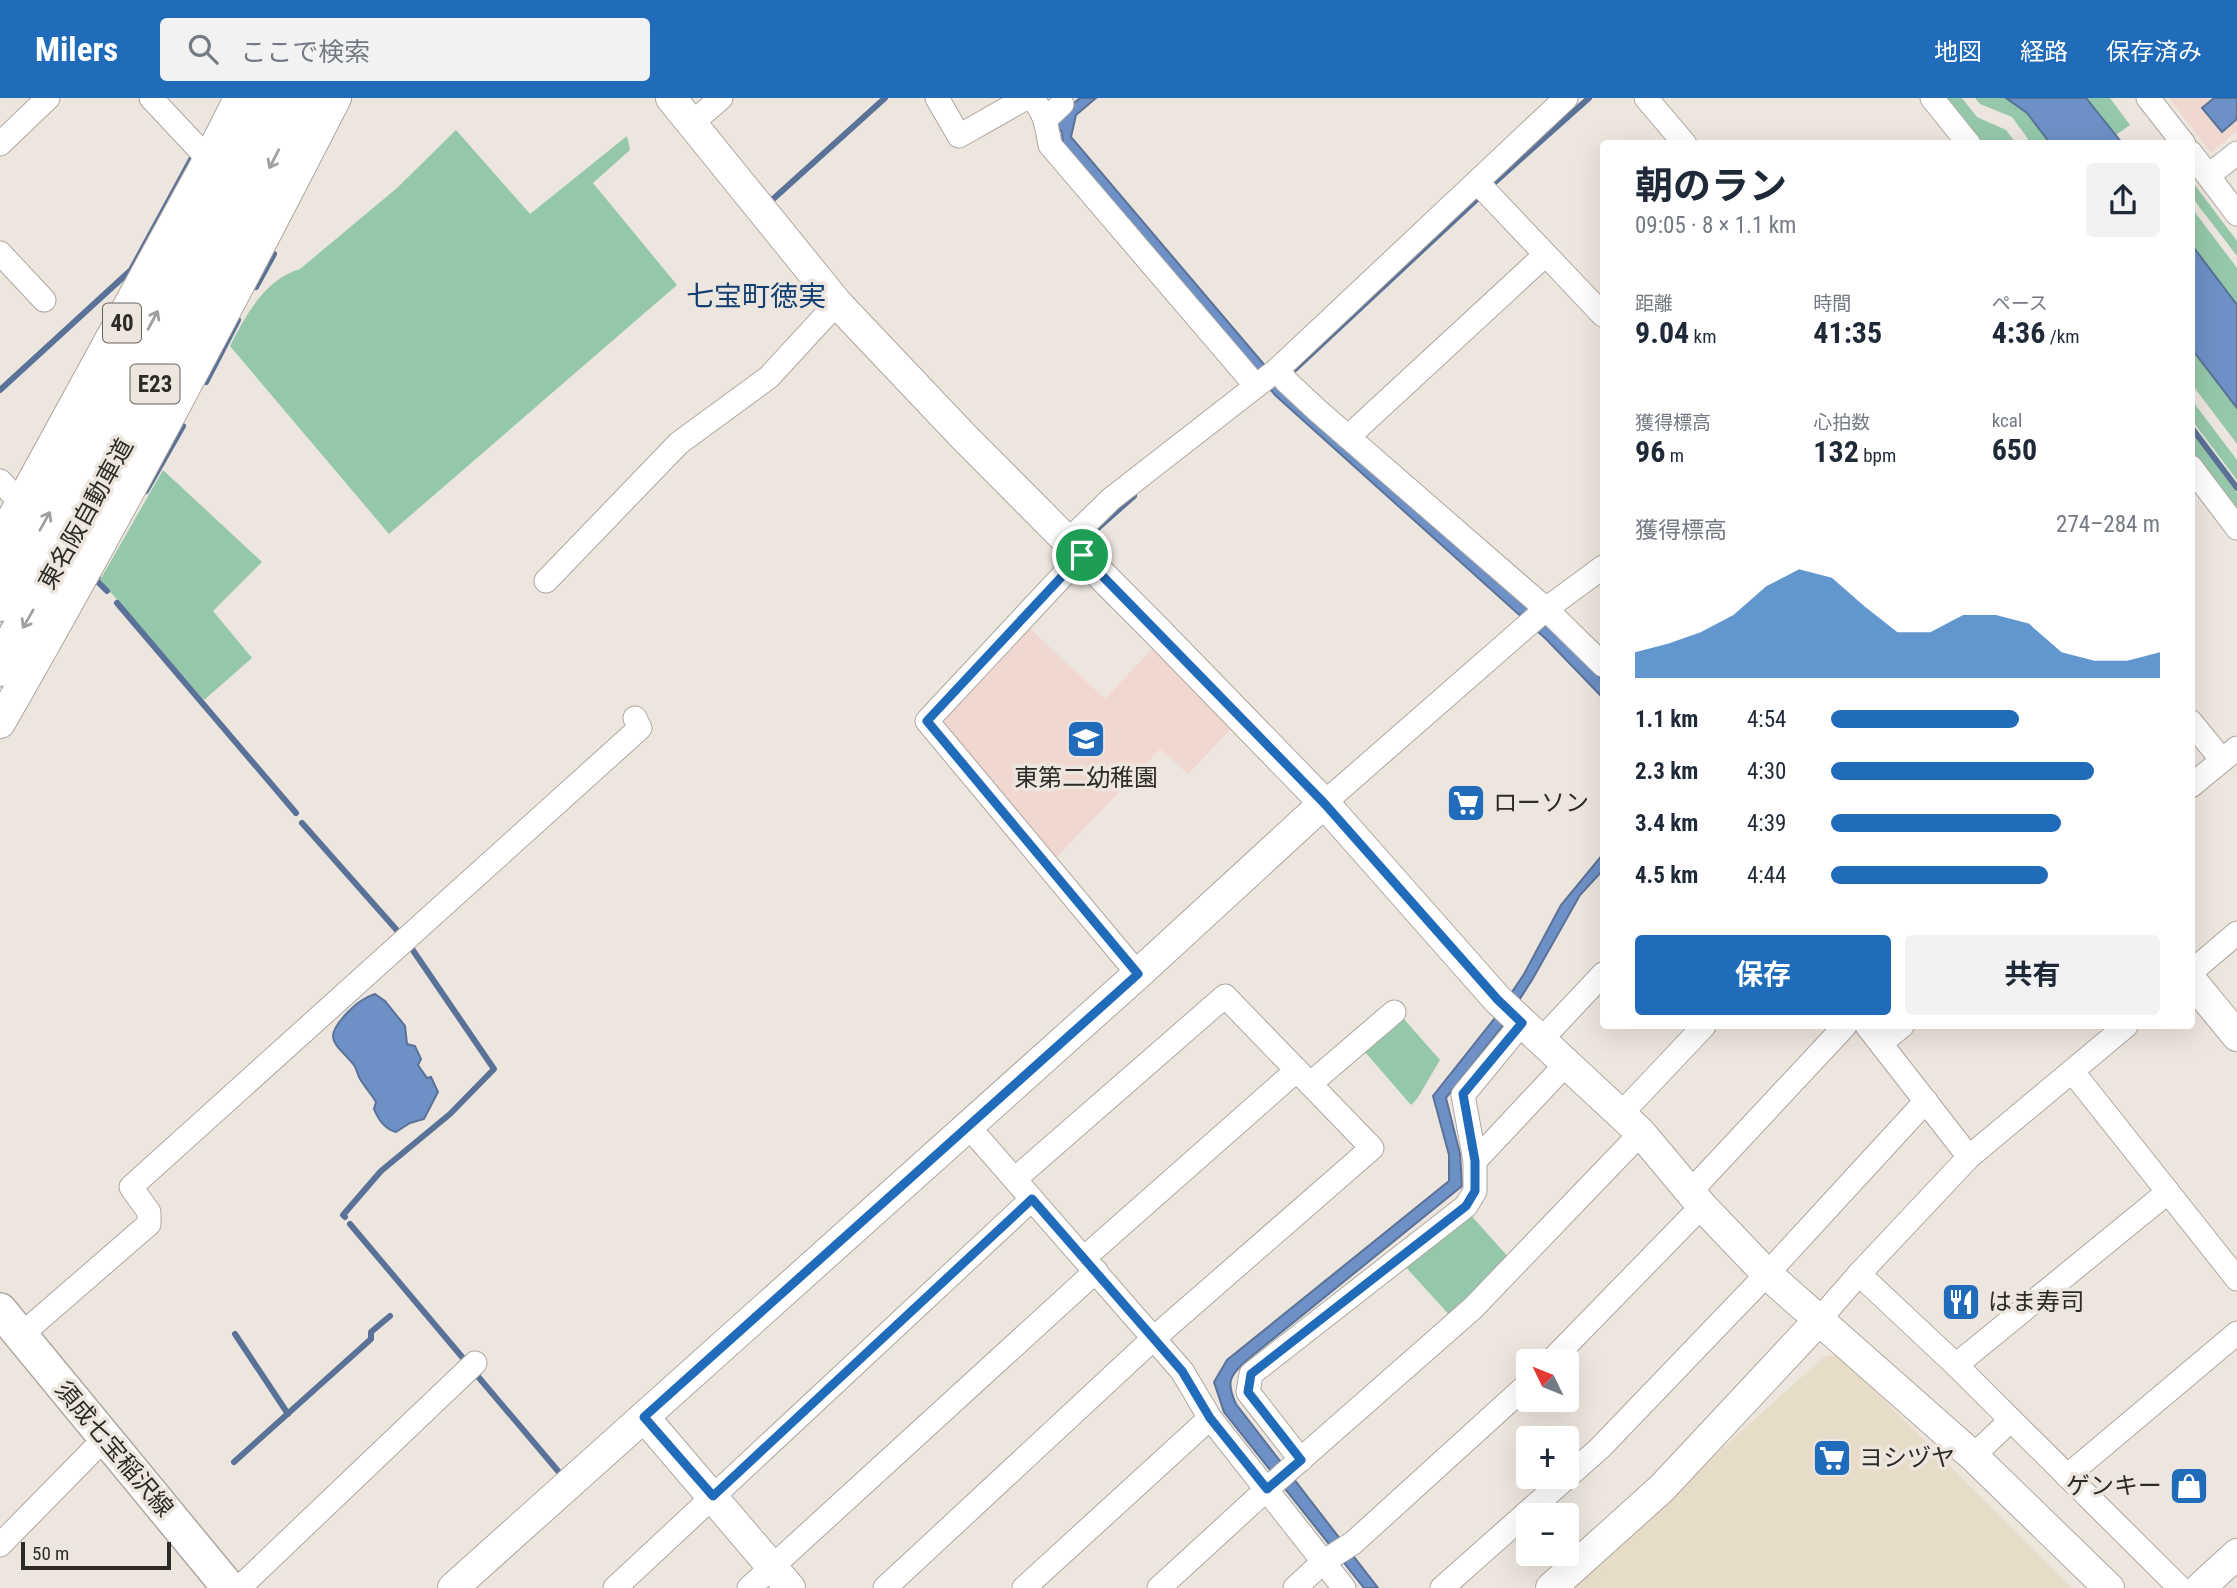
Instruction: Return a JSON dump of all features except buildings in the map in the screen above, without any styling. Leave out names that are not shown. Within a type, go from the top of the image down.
[{"type":"highway","name":"東名阪自動車道","points":[[0,602],[270,98]]},
{"type":"highway","name":"東名阪自動車道","points":[[0,667],[156,383],[305,98]]},
{"type":"main road","name":"40","points":[[0,548],[12,494],[211,162],[243,98]]},
{"type":"main road","name":"須成七宝稲沢線","points":[[0,1310],[229,1588]]},
{"type":"street","points":[[0,144],[48,98]]},
{"type":"street","points":[[151,98],[211,162]]},
{"type":"street","points":[[0,723],[118,515],[336,98]]},
{"type":"street","points":[[671,98],[837,303],[963,436],[1324,803],[1519,1020],[1630,1124],[1767,1274],[1973,1456],[2109,1588]]},
{"type":"street","points":[[692,123],[721,98]]},
{"type":"street","points":[[937,98],[960,136],[1028,98],[1059,105],[1050,145],[1256,386]]},
{"type":"street","points":[[1138,974],[927,721],[1075,548],[1111,499],[1278,369],[1566,98]]},
{"type":"street","points":[[1646,98],[1682,140]]},
{"type":"street","points":[[1933,98],[1966,140]]},
{"type":"street","points":[[2148,98],[2181,140]]},
{"type":"street","points":[[2209,175],[2237,153]]},
{"type":"street","points":[[2195,158],[2237,214]]},
{"type":"street","points":[[1477,182],[1600,312]]},
{"type":"street","points":[[0,253],[44,300]]},
{"type":"street","points":[[1348,437],[1545,255]]},
{"type":"street","points":[[546,581],[679,443],[769,377],[837,303]]},
{"type":"street","points":[[1278,369],[1286,381],[1546,609],[1600,662]]},
{"type":"street","points":[[2195,472],[2237,528]]},
{"type":"street","points":[[453,1588],[1138,974],[1324,803],[1546,609],[1600,569]]},
{"type":"street","points":[[21,1335],[149,1224],[149,1212],[131,1187],[640,728],[635,718]]},
{"type":"street","points":[[2195,725],[2230,754],[2195,783]]},
{"type":"street","points":[[2195,969],[2237,933]]},
{"type":"street","points":[[1297,1463],[1248,1392],[1251,1374],[1466,1206],[1475,1191],[1475,1161],[1463,1094],[1519,1020],[1600,976]]},
{"type":"street","points":[[2195,985],[2237,1036]]},
{"type":"street","points":[[885,1588],[1154,1338],[1372,1147],[1225,996],[1015,1179]]},
{"type":"street","points":[[749,1588],[781,1577],[1090,1264],[1304,1077],[1394,1012]]},
{"type":"street","points":[[1159,1588],[1473,1308],[1630,1124],[1702,1029]]},
{"type":"street","points":[[1562,1349],[1842,1029]]},
{"type":"street","points":[[1892,1029],[1874,1034],[1969,1157]]},
{"type":"street","points":[[1551,1588],[1662,1488],[1969,1157],[2122,1029]]},
{"type":"street","points":[[1475,1161],[1566,1064]]},
{"type":"street","points":[[2072,1071],[2237,1279]]},
{"type":"street","points":[[1442,1588],[1600,1448],[1767,1274],[1926,1101]]},
{"type":"street","points":[[968,1125],[1182,1371],[1210,1418],[1271,1486],[1327,1560],[1344,1588]]},
{"type":"street","points":[[1956,1365],[2168,1192]]},
{"type":"street","points":[[615,1588],[1032,1199]]},
{"type":"street","points":[[1859,1273],[1956,1365],[2180,1588]]},
{"type":"street","points":[[2067,1476],[2237,1333]]},
{"type":"street","points":[[239,1588],[475,1363]]},
{"type":"street","points":[[1295,1588],[1327,1560],[1353,1543],[1516,1395]]},
{"type":"street","points":[[644,1417],[781,1577]]},
{"type":"street","points":[[1024,1588],[1210,1418]]},
{"type":"street","points":[[1973,1456],[2011,1420]]},
{"type":"street","points":[[0,1545],[105,1438]]},
{"type":"street","points":[[2200,1588],[2237,1554]]},
{"type":"shaded area","points":[[2169,98],[2237,98],[2237,131],[2211,152]]},
{"type":"shaded area","name":"東第二幼稚園","points":[[1026,625],[1105,699],[1152,649],[1231,729],[1188,774],[1160,749],[1051,863],[936,721]]},
{"type":"shaded area","name":"ヨシヅヤ","points":[[1839,1355],[2072,1588],[1567,1588],[1825,1356]]},
{"type":"green space","points":[[1946,98],[1962,98],[1977,117],[2006,130],[2014,140],[1979,140]]},
{"type":"green space","points":[[1975,98],[2006,98],[2027,113],[2048,140],[2029,140],[2012,117],[1980,104]]},
{"type":"green space","points":[[2086,98],[2110,98],[2130,125],[2116,135]]},
{"type":"green space","points":[[456,130],[530,214],[627,136],[630,150],[593,183],[677,285],[389,534],[230,346],[250,311],[267,290],[288,274],[300,269],[397,188]]},
{"type":"green space","points":[[2195,185],[2237,241],[2237,256],[2195,201]]},
{"type":"green space","points":[[2195,212],[2237,268],[2237,305],[2195,249]]},
{"type":"green space","points":[[2195,353],[2237,408],[2237,444],[2195,388]]},
{"type":"green space","points":[[2195,404],[2237,460],[2237,480],[2195,424]]},
{"type":"green space","points":[[2195,437],[2237,493],[2237,510],[2195,454]]},
{"type":"green space","points":[[163,470],[262,562],[213,611],[252,658],[204,700],[100,580]]},
{"type":"green space","points":[[1403,1018],[1440,1060],[1411,1105],[1365,1052]]},
{"type":"green space","points":[[1468,1212],[1510,1259],[1452,1318],[1403,1264]]},
{"type":"water","points":[[1080,98],[1096,98],[1076,115],[1071,137],[1267,368],[1542,620],[1600,677],[1600,695],[1546,639],[1275,395],[1063,143],[1062,132],[1053,121]]},
{"type":"water","points":[[2006,98],[2086,98],[2120,140],[2048,140],[2027,113]]},
{"type":"water","points":[[2214,98],[2237,98],[2237,119],[2222,132],[2202,108]]},
{"type":"water","points":[[2195,249],[2237,305],[2237,408],[2195,353]]},
{"type":"water","points":[[1600,858],[1600,873],[1580,895],[1532,980],[1501,1028],[1446,1098],[1460,1154],[1462,1186],[1247,1360],[1231,1380],[1236,1404],[1378,1588],[1364,1588],[1224,1412],[1214,1382],[1227,1360],[1449,1181],[1449,1155],[1433,1096],[1494,1019],[1524,974],[1561,905]]},
{"type":"water","points":[[375,994],[385,1001],[405,1026],[407,1044],[415,1046],[421,1059],[418,1065],[427,1078],[431,1077],[438,1092],[424,1119],[410,1123],[396,1132],[388,1129],[380,1120],[374,1109],[376,1102],[354,1065],[337,1046],[333,1035],[348,1012],[360,1001]]},
{"type":"waterway","points":[[772,200],[885,98]]},
{"type":"waterway","points":[[1495,182],[1589,98]]},
{"type":"waterway","points":[[0,390],[131,270],[193,156]]},
{"type":"waterway","points":[[1295,369],[1477,199]]},
{"type":"waterway","points":[[256,287],[274,254]]},
{"type":"waterway","points":[[206,382],[238,320]]},
{"type":"waterway","points":[[146,491],[183,426]]},
{"type":"waterway","points":[[2195,432],[2237,488]]},
{"type":"waterway","points":[[1090,535],[1134,496]]},
{"type":"waterway","points":[[98,577],[96,580],[107,591]]},
{"type":"waterway","points":[[117,603],[296,813]]},
{"type":"waterway","points":[[302,823],[402,936]]},
{"type":"waterway","points":[[345,1217],[343,1215],[381,1171],[450,1114],[494,1069],[410,946]]},
{"type":"waterway","points":[[350,1224],[468,1364]]},
{"type":"waterway","points":[[234,1462],[371,1339],[371,1332],[390,1316]]},
{"type":"waterway","points":[[235,1334],[288,1414]]},
{"type":"waterway","points":[[475,1373],[558,1471]]},
{"type":"place","name":"東第二幼稚園","points":[[1086,739]]},
{"type":"place","name":"ローソン","points":[[1466,803]]},
{"type":"place","name":"はま寿司","points":[[1961,1302]]},
{"type":"place","name":"ヨシヅヤ","points":[[1832,1458]]},
{"type":"place","name":"ゲンキー","points":[[2189,1486]]},
{"type":"district","name":"七宝町徳実","points":[[756,296]]},
{"type":"route","points":[[1082,555],[1324,803],[1498,1000],[1522,1023],[1463,1094],[1475,1161],[1475,1191],[1466,1206],[1251,1374],[1248,1392],[1301,1460],[1267,1489],[1210,1418],[1182,1371],[1032,1199],[713,1496],[644,1417],[1138,974],[927,721],[1082,555]]}]
